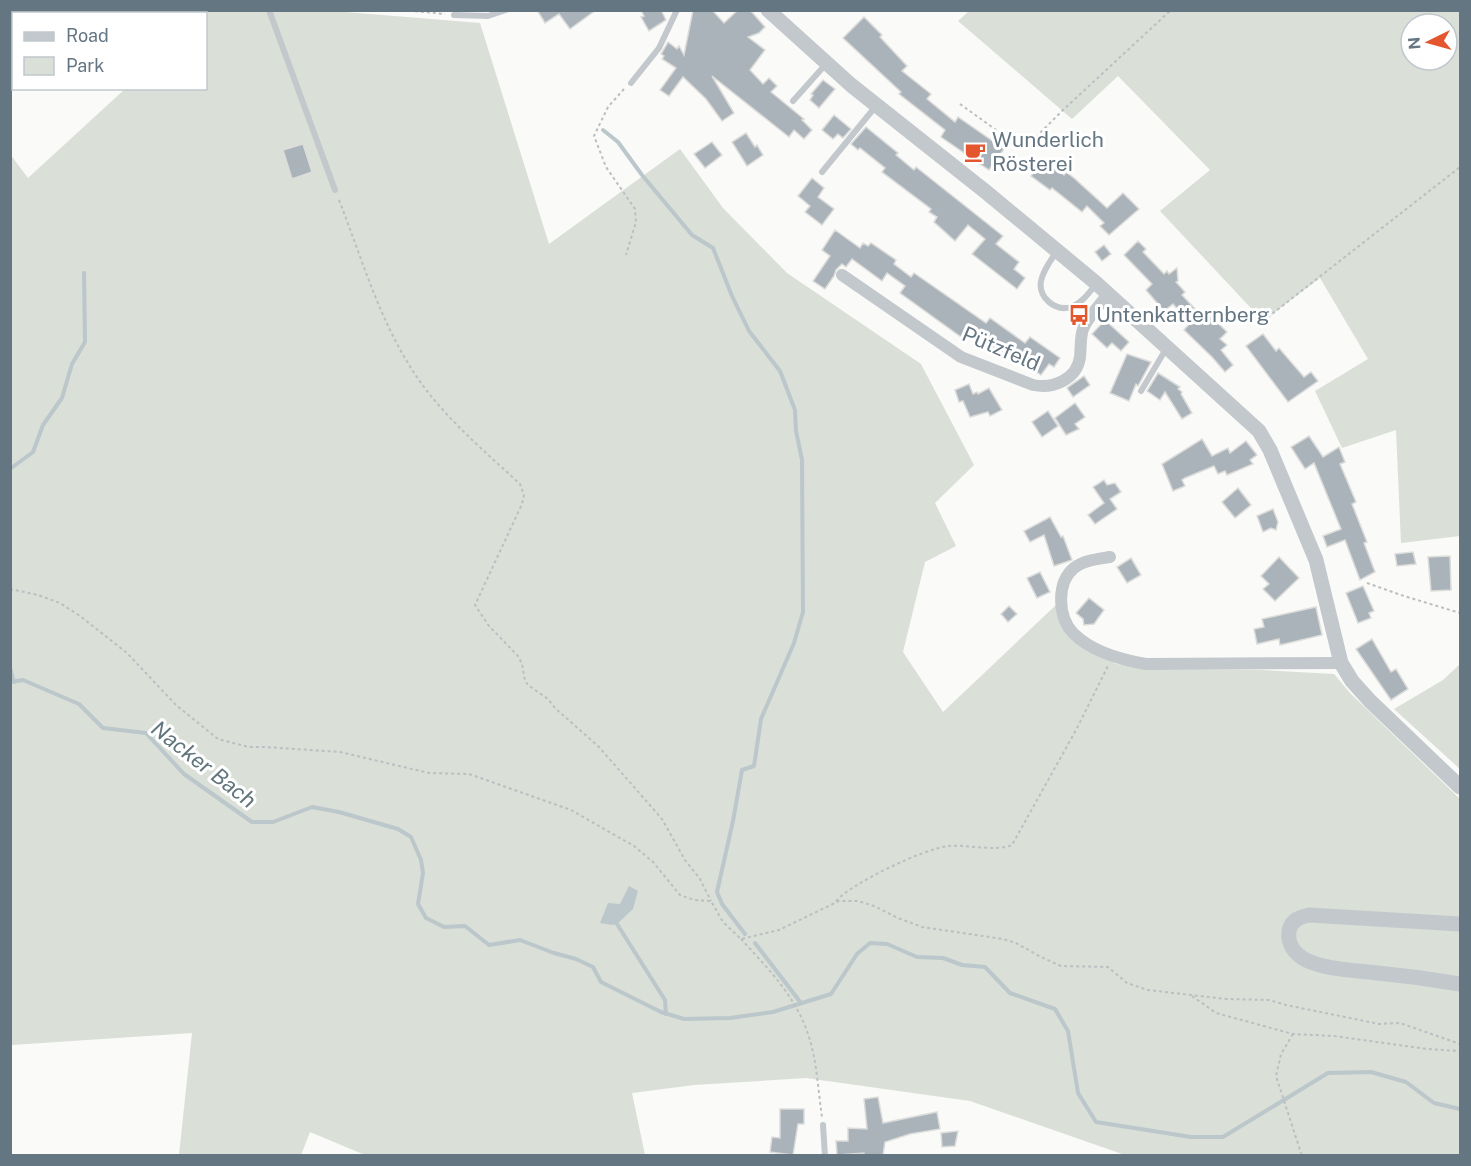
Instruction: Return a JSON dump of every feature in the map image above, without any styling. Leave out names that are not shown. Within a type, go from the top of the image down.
[{"type":"street","points":[[768,10],[826,64],[876,106],[1096,283],[1166,349],[1253,425],[1265,440],[1316,560],[1341,663],[1352,681],[1370,701],[1461,787]]},
{"type":"street","name":"Pützfeld","points":[[842,275],[961,357],[1045,388],[1053,386],[1073,372],[1080,359],[1081,336],[1084,327],[1108,294]]},
{"type":"street","points":[[1110,557],[1093,560],[1075,568],[1066,579],[1061,601],[1062,613],[1074,633],[1086,643],[1114,656],[1146,664],[1341,663]]},
{"type":"street","points":[[1461,924],[1309,915],[1293,922],[1289,935],[1293,951],[1304,959],[1320,965],[1461,984]]},
{"type":"lane","points":[[270,10],[335,190]]},
{"type":"lane","points":[[454,15],[488,16],[506,10]]},
{"type":"lane","points":[[631,83],[659,48],[677,10]]},
{"type":"lane","points":[[793,101],[826,64]]},
{"type":"lane","points":[[822,172],[876,106]]},
{"type":"lane","points":[[1057,250],[1043,274],[1041,283],[1041,291],[1048,302],[1058,307],[1074,306],[1096,283]]},
{"type":"lane","points":[[1142,391],[1166,349]]},
{"type":"lane","points":[[823,1125],[825,1155]]},
{"type":"path","points":[[403,10],[454,15]]},
{"type":"path","points":[[960,104],[1010,140],[1031,142],[1171,10]]},
{"type":"path","points":[[627,255],[636,222],[635,209],[606,167],[594,136],[608,107],[615,97],[631,83]]},
{"type":"path","points":[[1263,321],[1461,167]]},
{"type":"path","points":[[335,190],[382,313],[411,369],[450,417],[524,490],[522,504],[475,605],[489,626],[518,656],[528,685],[548,699],[599,747],[662,819],[685,860],[700,879],[723,922],[741,939],[792,1000],[808,1034],[823,1125]]},
{"type":"path","points":[[1366,583],[1461,613]]},
{"type":"path","points":[[10,589],[60,603],[80,616],[127,653],[176,705],[218,739],[249,747],[340,752],[429,773],[469,774],[571,810],[634,846],[653,862],[680,895],[711,902]]},
{"type":"path","points":[[834,903],[843,893],[891,867],[938,848],[952,846],[1009,847],[1076,730],[1114,656]]},
{"type":"path","points":[[741,939],[779,930],[834,903],[858,901],[922,927],[1003,939],[1061,966],[1108,967],[1127,984],[1138,988],[1192,996],[1269,1000],[1379,1024],[1401,1023],[1461,1044]]},
{"type":"path","points":[[1192,996],[1216,1013],[1293,1034],[1344,1037],[1427,1049],[1461,1051]]},
{"type":"path","points":[[1293,1034],[1281,1054],[1276,1076],[1302,1155]]},
{"type":"green space","points":[[210,10],[333,11],[480,23],[549,244],[680,149],[723,208],[787,273],[921,364],[974,465],[935,503],[956,546],[925,562],[903,652],[943,712],[1057,604],[1082,646],[1117,664],[1143,669],[1261,670],[1334,674],[1351,694],[1460,799],[1460,1155],[1125,1155],[970,1101],[806,1078],[694,1085],[632,1093],[645,1155],[365,1155],[310,1132],[301,1155],[179,1155],[192,1033],[12,1045],[10,154],[28,178],[124,90],[207,90],[207,14]]},
{"type":"green space","points":[[969,11],[1460,11],[1460,536],[1401,543],[1396,430],[1342,448],[1315,391],[1368,359],[1320,278],[1263,321],[1160,211],[1210,170],[1118,76],[1072,119],[958,21]]},
{"type":"green space","points":[[1460,664],[1460,769],[1394,709],[1443,680]]},
{"type":"shaded area","points":[[629,886],[638,891],[633,909],[617,924],[600,923],[608,903],[620,904]]},
{"type":"building","points":[[537,10],[596,10],[570,29],[559,14],[545,23]]},
{"type":"building","points":[[641,10],[661,10],[666,20],[649,31],[641,17],[644,16]]},
{"type":"building","points":[[693,10],[712,10],[724,23],[738,10],[750,10],[765,27],[759,33],[748,37],[765,50],[750,70],[763,84],[769,78],[777,86],[771,92],[804,119],[802,120],[812,130],[804,139],[794,130],[789,137],[712,76],[734,113],[722,121],[706,99],[683,77],[669,96],[660,90],[676,68],[662,59],[664,56],[661,54],[668,42],[677,49],[679,46],[684,55]]},
{"type":"building","points":[[864,17],[907,66],[902,71],[931,94],[927,99],[955,122],[958,117],[1004,149],[989,170],[941,137],[945,130],[899,94],[901,92],[843,38]]},
{"type":"building","points":[[823,80],[835,89],[819,108],[810,100],[813,95],[811,94]]},
{"type":"building","points":[[834,115],[851,129],[843,138],[838,134],[833,139],[822,130]]},
{"type":"building","points":[[866,127],[898,153],[896,155],[914,170],[916,167],[1003,236],[996,244],[1019,262],[1014,269],[1025,278],[1017,289],[972,254],[985,239],[968,225],[955,241],[934,222],[937,217],[929,212],[931,209],[882,172],[885,168],[860,148],[858,150],[851,144]]},
{"type":"building","points":[[746,133],[763,155],[747,166],[732,142]]},
{"type":"building","points":[[712,142],[722,155],[705,168],[694,154]]},
{"type":"building","points":[[303,144],[312,172],[292,179],[283,150]]},
{"type":"building","points":[[1043,159],[1064,175],[1066,172],[1074,178],[1107,208],[1123,193],[1139,209],[1109,235],[1100,226],[1104,223],[1087,206],[1082,212],[1052,188],[1050,190],[1031,176]]},
{"type":"building","points":[[812,178],[824,188],[818,197],[834,209],[822,225],[805,212],[810,206],[798,196]]},
{"type":"building","points":[[835,230],[860,248],[863,243],[868,246],[871,243],[896,260],[894,264],[911,277],[914,273],[986,323],[990,318],[1025,343],[1030,337],[1060,358],[1054,367],[1049,364],[1041,375],[1005,350],[1001,356],[965,331],[961,337],[900,293],[905,286],[887,273],[882,281],[852,259],[846,267],[842,264],[836,270],[825,289],[813,281],[830,256],[822,250]]},
{"type":"building","points":[[1138,241],[1146,249],[1143,252],[1164,274],[1167,271],[1169,274],[1177,268],[1178,281],[1176,282],[1185,292],[1182,295],[1200,314],[1204,309],[1227,332],[1220,339],[1227,345],[1221,350],[1233,365],[1225,372],[1184,330],[1190,323],[1173,304],[1164,311],[1146,290],[1152,284],[1124,255]]},
{"type":"building","points":[[1104,245],[1111,254],[1102,261],[1095,252]]},
{"type":"building","points":[[1105,320],[1129,342],[1121,351],[1112,343],[1107,348],[1092,334]]},
{"type":"building","points":[[1263,334],[1276,351],[1279,348],[1304,377],[1311,372],[1318,381],[1288,402],[1246,346]]},
{"type":"building","points":[[1127,354],[1151,362],[1138,386],[1136,384],[1129,401],[1110,393]]},
{"type":"building","points":[[1158,373],[1180,387],[1178,389],[1182,392],[1192,413],[1182,419],[1165,392],[1160,400],[1147,391]]},
{"type":"building","points":[[1084,376],[1090,385],[1073,397],[1067,388]]},
{"type":"building","points":[[969,384],[973,394],[989,388],[1002,410],[990,416],[988,412],[970,417],[963,401],[959,402],[955,390]]},
{"type":"building","points":[[1075,403],[1085,417],[1075,424],[1079,429],[1066,435],[1055,418]]},
{"type":"building","points":[[1048,411],[1058,426],[1042,437],[1032,422]]},
{"type":"building","points":[[1309,436],[1323,457],[1339,447],[1345,462],[1340,464],[1356,502],[1352,504],[1367,542],[1364,543],[1375,572],[1360,580],[1345,540],[1327,547],[1323,536],[1341,529],[1314,463],[1305,469],[1291,447]]},
{"type":"building","points":[[1202,439],[1212,456],[1228,448],[1230,453],[1246,441],[1257,455],[1250,460],[1253,464],[1227,475],[1225,471],[1218,474],[1214,466],[1185,478],[1182,480],[1185,486],[1173,491],[1162,464]]},
{"type":"building","points":[[1104,480],[1107,485],[1115,483],[1121,492],[1110,499],[1117,509],[1095,524],[1088,515],[1104,503],[1093,487]]},
{"type":"building","points":[[1238,488],[1251,505],[1235,518],[1222,502]]},
{"type":"building","points":[[1273,509],[1278,522],[1276,530],[1271,528],[1263,532],[1257,516]]},
{"type":"building","points":[[1050,517],[1061,537],[1063,536],[1072,560],[1054,566],[1044,535],[1030,542],[1024,531]]},
{"type":"building","points":[[1413,552],[1416,564],[1397,566],[1395,554]]},
{"type":"building","points":[[1450,556],[1451,590],[1431,591],[1428,557]]},
{"type":"building","points":[[1279,557],[1299,578],[1275,601],[1263,589],[1269,584],[1261,576]]},
{"type":"building","points":[[1131,558],[1141,575],[1127,583],[1117,567]]},
{"type":"building","points":[[1040,572],[1050,592],[1037,598],[1027,578]]},
{"type":"building","points":[[1363,586],[1374,611],[1369,613],[1371,618],[1358,623],[1346,593]]},
{"type":"building","points":[[1089,598],[1104,610],[1094,624],[1084,625],[1083,619],[1076,613]]},
{"type":"building","points":[[1009,606],[1017,614],[1008,622],[1001,614]]},
{"type":"building","points":[[1316,607],[1322,635],[1280,645],[1279,639],[1257,644],[1254,629],[1264,627],[1262,619]]},
{"type":"building","points":[[1372,639],[1391,672],[1396,669],[1408,689],[1391,700],[1356,649]]},
{"type":"building","points":[[878,1097],[883,1123],[937,1112],[940,1129],[910,1134],[885,1142],[883,1155],[864,1155],[864,1153],[837,1155],[836,1141],[848,1141],[848,1128],[867,1129],[864,1099]]},
{"type":"building","points":[[780,1109],[804,1109],[804,1124],[798,1124],[793,1155],[770,1152],[772,1137],[780,1138]]},
{"type":"building","points":[[958,1131],[955,1146],[942,1147],[941,1133]]},
{"type":"waterway","points":[[603,130],[618,142],[692,235],[713,248],[749,331],[780,371],[795,410],[796,431],[802,460],[803,612],[794,643],[761,719],[754,766],[742,770],[717,892],[722,904],[745,934]]},
{"type":"waterway","points":[[10,469],[33,452],[43,425],[62,398],[72,364],[85,342],[84,273]]},
{"type":"waterway","points":[[10,668],[14,682]]},
{"type":"waterway","name":"Nacker Bach","points":[[10,682],[23,680],[79,704],[103,728],[146,733],[184,774],[252,822],[273,822],[312,807],[339,812],[398,829],[411,837],[421,860],[423,873],[418,904],[426,918],[444,927],[465,926],[489,945],[520,940],[576,959],[593,967],[601,982],[661,1012],[684,1019],[730,1018],[773,1012],[831,994],[857,954],[870,943],[887,944],[917,957],[943,958],[962,965],[985,967],[1010,993],[1055,1009],[1068,1031],[1078,1093],[1096,1122],[1191,1137],[1223,1137],[1328,1073],[1371,1072],[1406,1082],[1434,1103],[1460,1109]]},
{"type":"waterway","points":[[617,924],[665,1000],[666,1014]]},
{"type":"waterway","points":[[755,943],[801,1003]]},
{"type":"place","name":"Wunderlich Rösterei","points":[[975,152]]},
{"type":"place","name":"Untenkatternberg","points":[[1079,315]]}]
